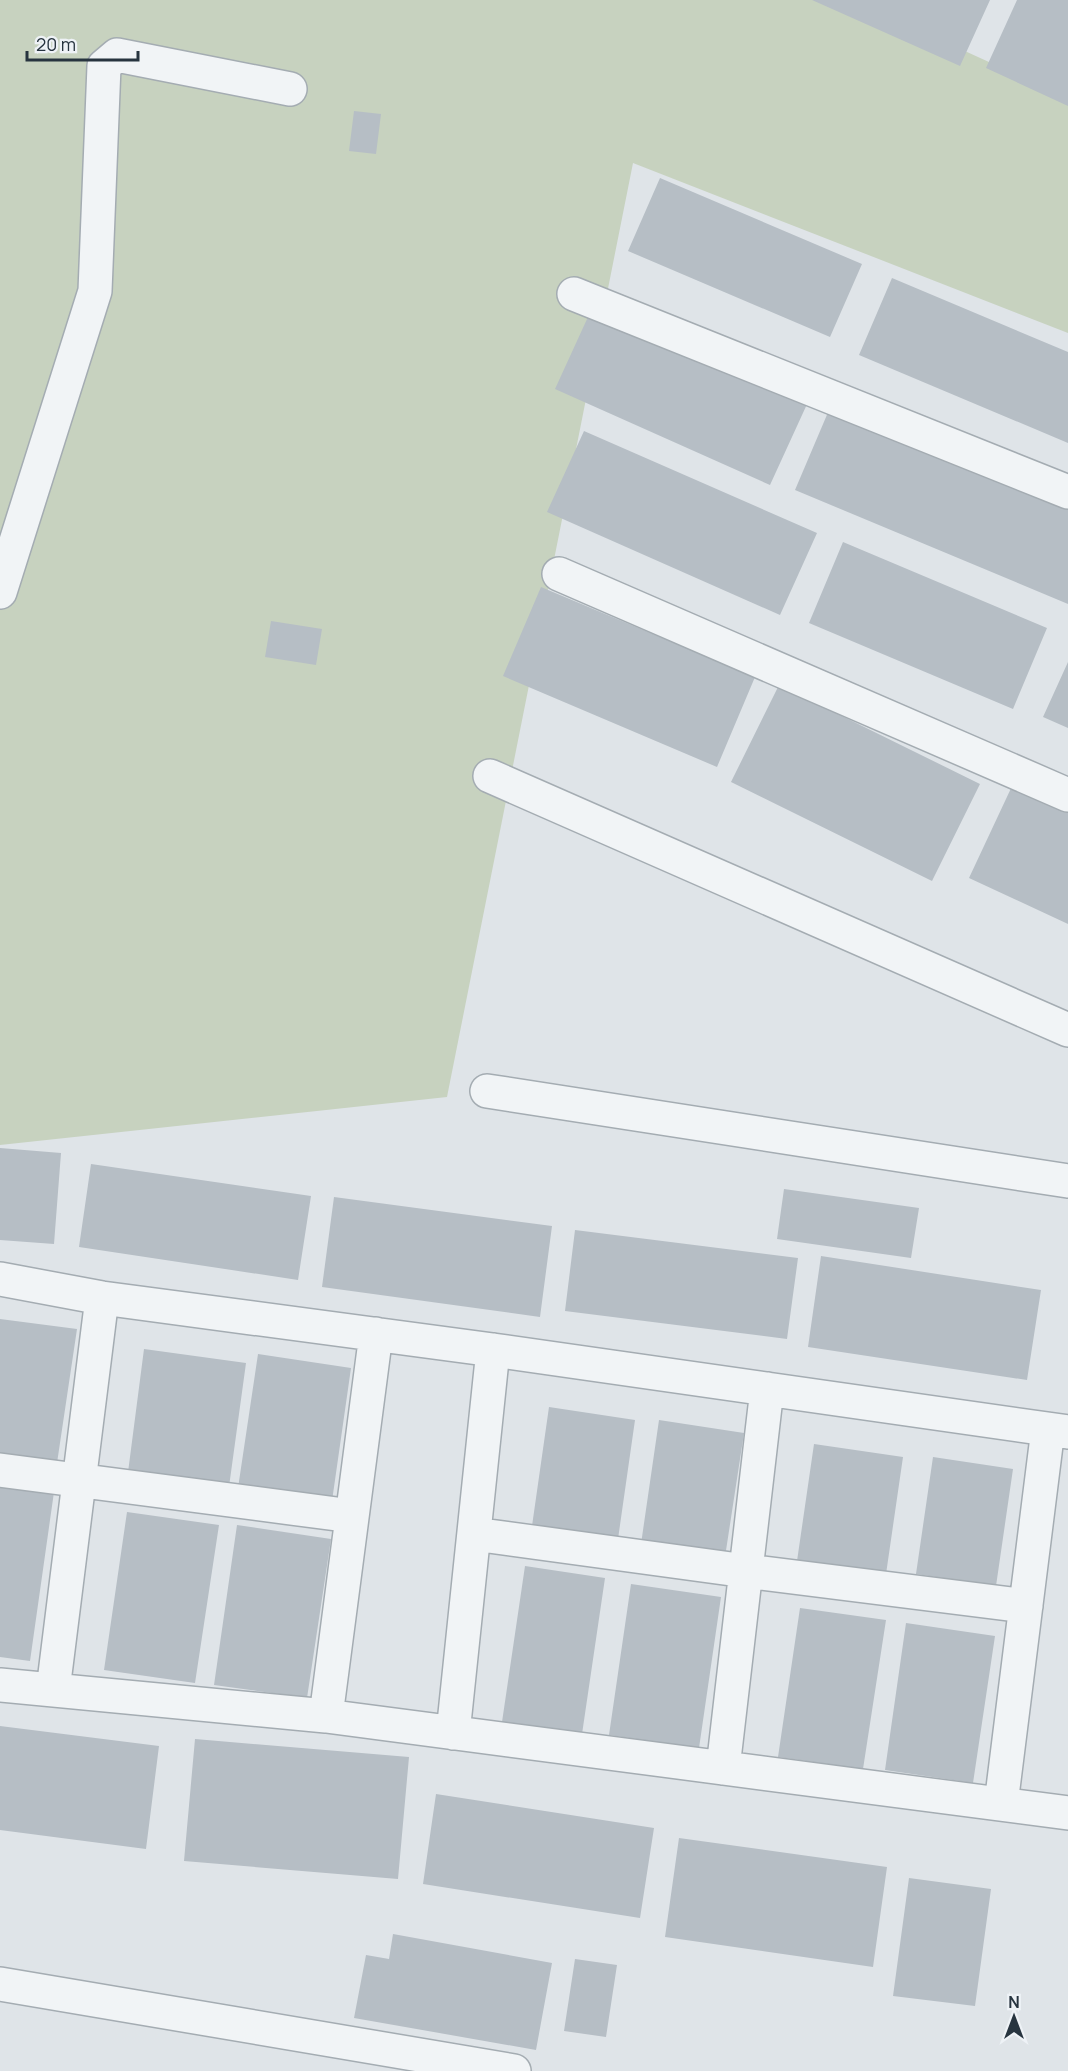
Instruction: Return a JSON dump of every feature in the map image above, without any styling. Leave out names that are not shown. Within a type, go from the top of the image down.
[{"type":"street","points":[[0,592],[95,291],[104,66],[117,55],[290,88]]},
{"type":"street","points":[[574,294],[1068,492]]},
{"type":"street","points":[[559,574],[1068,795]]},
{"type":"street","points":[[490,776],[1068,1030]]},
{"type":"street","points":[[487,1091],[1068,1182]]},
{"type":"street","points":[[0,1279],[102,1298],[494,1350],[1058,1430],[1026,1606],[1001,1804]]},
{"type":"street","points":[[53,1690],[102,1298]]},
{"type":"street","points":[[326,1716],[376,1334]]},
{"type":"street","points":[[453,1733],[494,1350]]},
{"type":"street","points":[[723,1768],[767,1389]]},
{"type":"street","points":[[0,1470],[352,1516]]},
{"type":"street","points":[[474,1534],[1026,1606]]},
{"type":"street","points":[[0,1685],[326,1716],[1068,1813]]},
{"type":"street","points":[[0,1984],[514,2071]]},
{"type":"green space","points":[[0,0],[853,0],[1068,98],[1068,333],[633,163],[447,1097],[0,1145]]},
{"type":"building","points":[[812,0],[990,0],[960,66]]},
{"type":"building","points":[[1017,0],[1068,0],[1068,106],[986,68]]},
{"type":"building","points":[[354,111],[381,114],[376,154],[349,151]]},
{"type":"building","points":[[660,178],[862,264],[830,337],[628,251]]},
{"type":"building","points":[[892,278],[1068,352],[1068,443],[859,355]]},
{"type":"building","points":[[593,306],[808,402],[770,485],[555,389]]},
{"type":"building","points":[[829,410],[1068,510],[1068,604],[795,490]]},
{"type":"building","points":[[584,431],[817,533],[780,615],[547,512]]},
{"type":"building","points":[[843,542],[1047,628],[1013,709],[809,623]]},
{"type":"building","points":[[541,587],[755,677],[717,767],[503,676]]},
{"type":"building","points":[[271,621],[322,629],[316,665],[265,657]]},
{"type":"building","points":[[1068,662],[1068,728],[1043,717]]},
{"type":"building","points":[[779,685],[980,784],[932,881],[731,782]]},
{"type":"building","points":[[1013,784],[1068,810],[1068,924],[969,878]]},
{"type":"building","points":[[0,1148],[61,1153],[54,1244],[0,1240]]},
{"type":"building","points":[[91,1164],[311,1196],[298,1280],[79,1247]]},
{"type":"building","points":[[784,1189],[919,1208],[911,1258],[777,1239]]},
{"type":"building","points":[[334,1197],[552,1226],[540,1317],[322,1287]]},
{"type":"building","points":[[575,1230],[798,1258],[787,1339],[565,1311]]},
{"type":"building","points":[[821,1256],[1041,1290],[1027,1380],[808,1347]]},
{"type":"building","points":[[0,1319],[77,1329],[57,1463],[0,1454]]},
{"type":"building","points":[[144,1349],[246,1363],[228,1494],[127,1480]]},
{"type":"building","points":[[258,1354],[351,1368],[332,1501],[238,1488]]},
{"type":"building","points":[[549,1407],[635,1420],[618,1539],[532,1526]]},
{"type":"building","points":[[659,1420],[744,1433],[725,1557],[641,1544]]},
{"type":"building","points":[[814,1444],[903,1457],[885,1581],[796,1568]]},
{"type":"building","points":[[933,1457],[1013,1469],[996,1586],[916,1574]]},
{"type":"building","points":[[0,1484],[54,1492],[30,1661],[0,1657]]},
{"type":"building","points":[[127,1512],[219,1525],[195,1683],[104,1670]]},
{"type":"building","points":[[237,1525],[331,1539],[307,1698],[214,1685]]},
{"type":"building","points":[[525,1566],[605,1578],[582,1734],[502,1722]]},
{"type":"building","points":[[631,1584],[721,1597],[699,1748],[609,1735]]},
{"type":"building","points":[[800,1608],[886,1620],[863,1769],[778,1757]]},
{"type":"building","points":[[906,1623],[995,1636],[973,1783],[885,1770]]},
{"type":"building","points":[[0,1726],[159,1746],[146,1849],[0,1830]]},
{"type":"building","points":[[195,1739],[409,1757],[398,1879],[184,1861]]},
{"type":"building","points":[[436,1794],[654,1828],[640,1918],[423,1884]]},
{"type":"building","points":[[679,1838],[887,1867],[873,1967],[665,1937]]},
{"type":"building","points":[[909,1878],[991,1889],[975,2006],[893,1996]]},
{"type":"building","points":[[393,1934],[552,1963],[536,2050],[354,2018],[366,1955],[389,1959]]},
{"type":"building","points":[[575,1959],[617,1965],[606,2037],[564,2031]]}]
